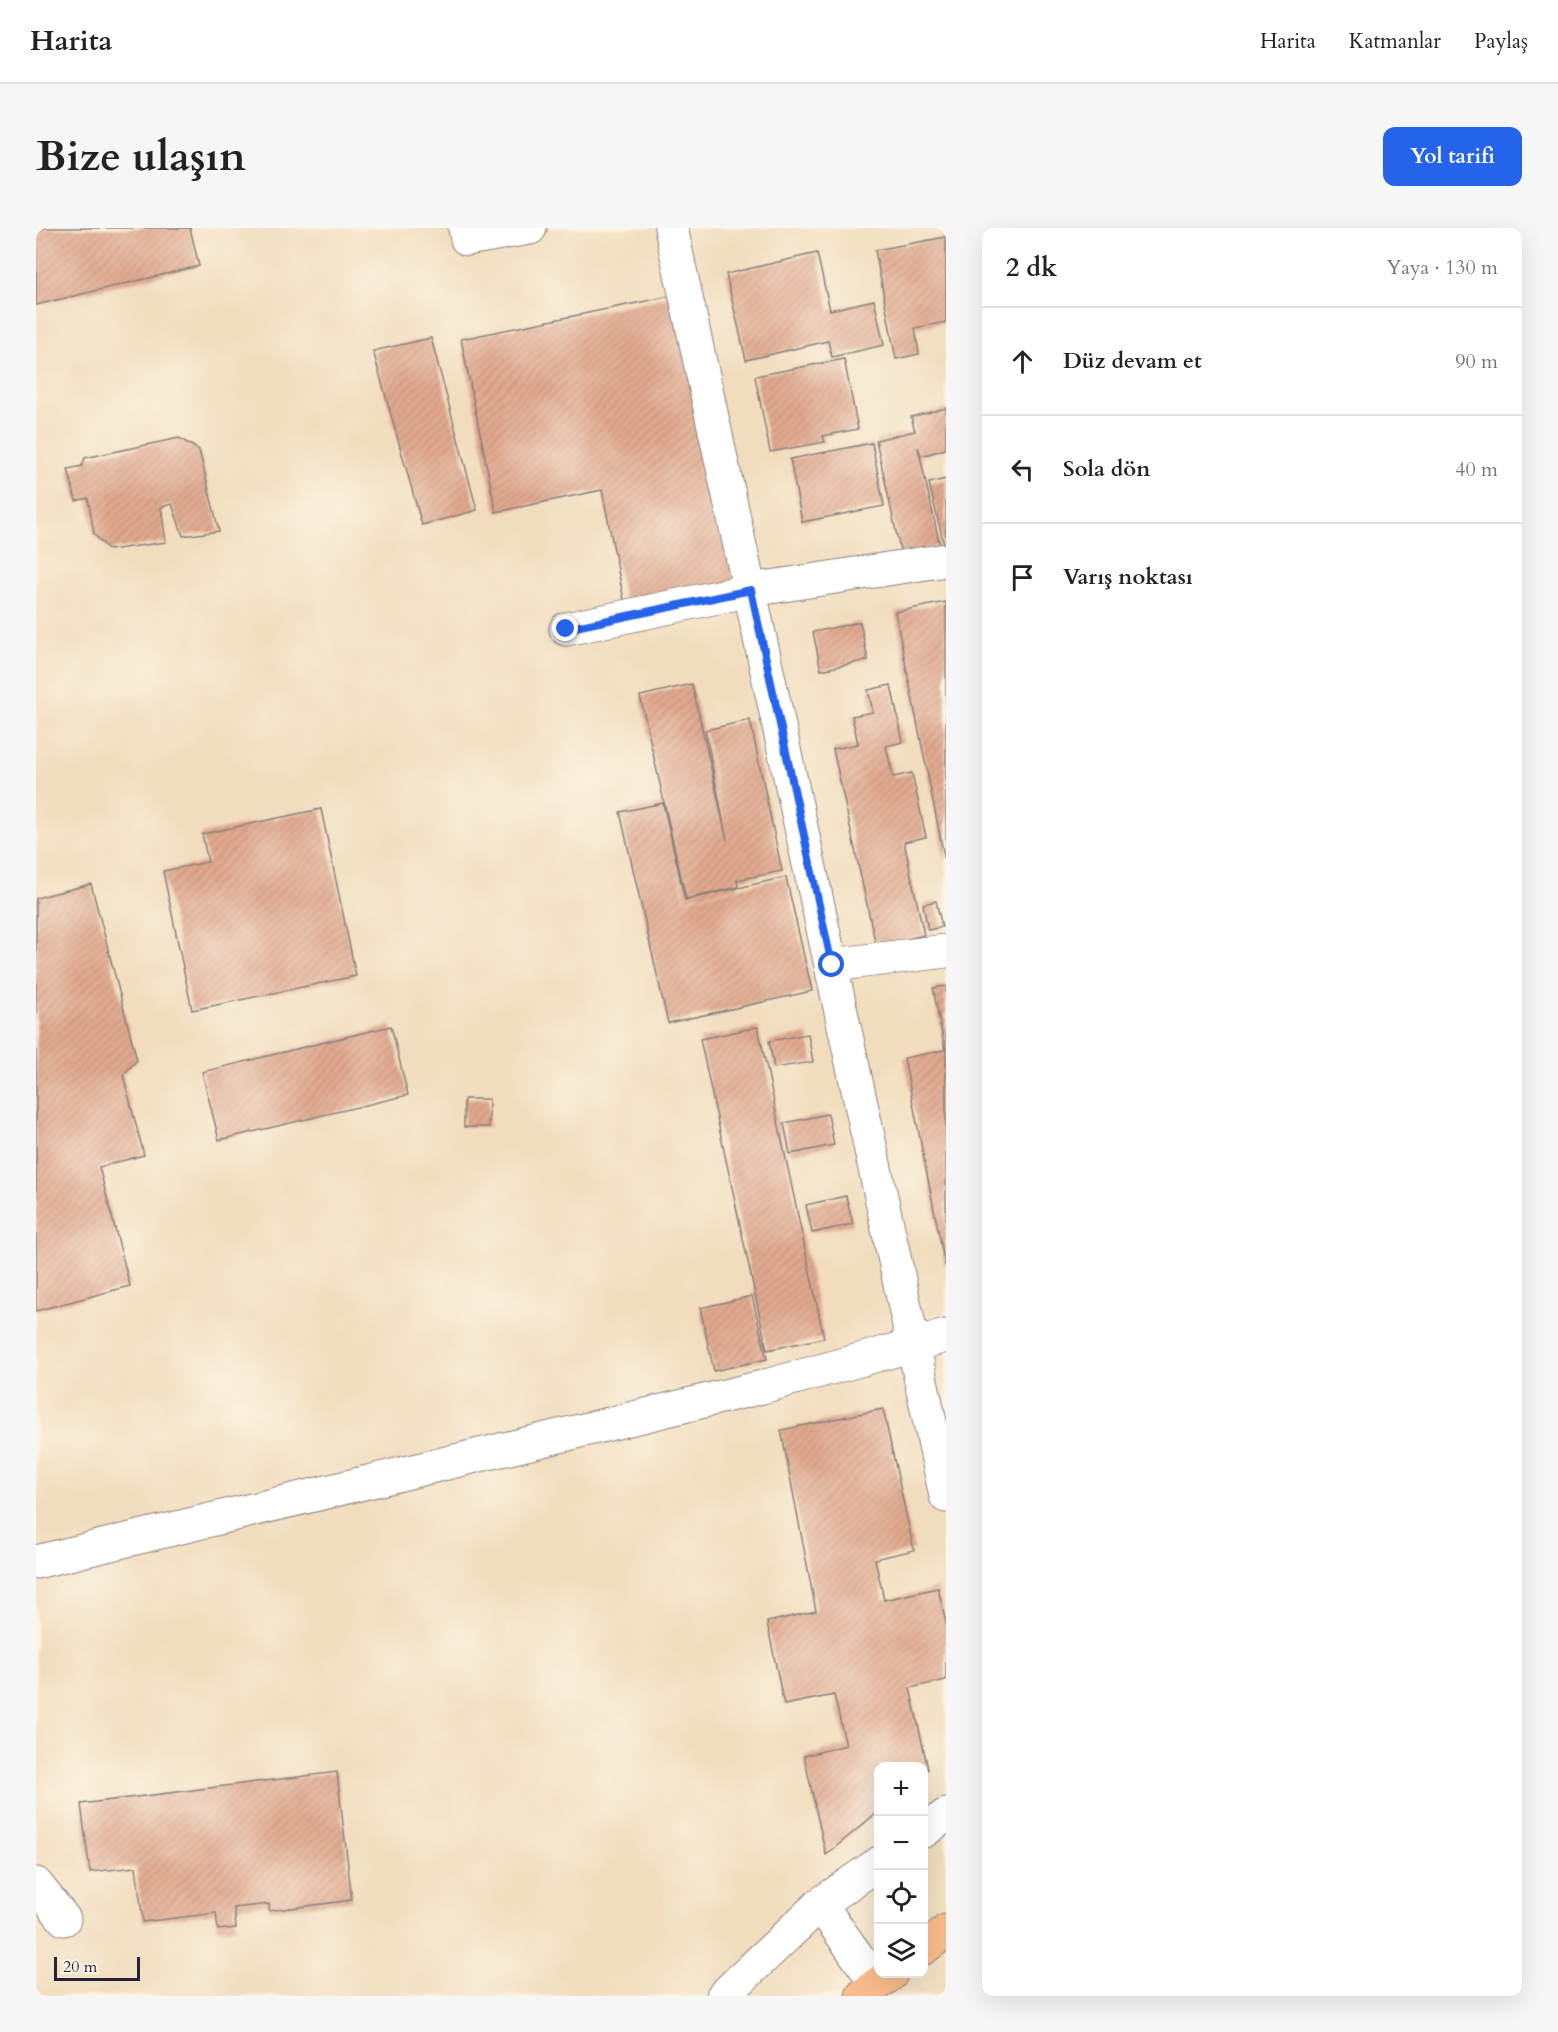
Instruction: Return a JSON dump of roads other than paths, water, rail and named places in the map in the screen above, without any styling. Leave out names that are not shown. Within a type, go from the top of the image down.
[{"type":"highway","points":[[928,1945],[946,1931]]},
{"type":"street","points":[[465,228],[467,239],[530,228]]},
{"type":"street","points":[[672,228],[946,1496]]},
{"type":"street","points":[[566,629],[751,590],[946,560]]},
{"type":"street","points":[[832,965],[946,951]]},
{"type":"street","points":[[36,1562],[762,1387],[914,1343],[946,1336]]},
{"type":"street","points":[[928,1828],[946,1815]]},
{"type":"street","points":[[723,1996],[820,1904],[874,1866]]},
{"type":"street","points":[[36,1884],[64,1919]]},
{"type":"street","points":[[820,1904],[876,1985]]}]
